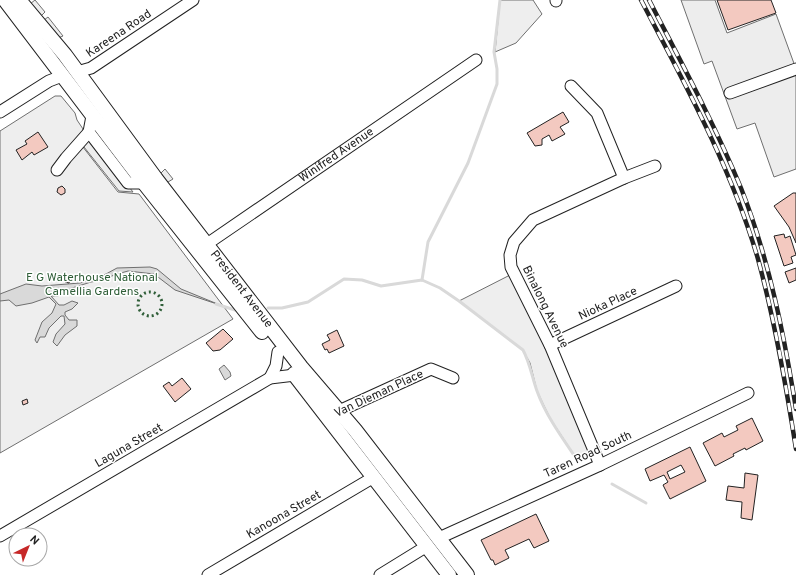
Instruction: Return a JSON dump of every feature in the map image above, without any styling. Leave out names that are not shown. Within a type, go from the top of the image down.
[{"type":"main road","name":"President Avenue","points":[[5,0],[144,183],[202,248],[304,372],[374,478],[449,575]]},
{"type":"main road","name":"President Avenue","points":[[19,0],[77,72],[137,154],[202,248],[295,375],[333,414],[439,538],[467,575]]},
{"type":"main road","points":[[62,76],[77,72]]},
{"type":"main road","points":[[427,546],[439,538]]},
{"type":"street","name":"Kareena Road","points":[[77,72],[91,68],[193,0]]},
{"type":"street","name":"Winifred Avenue","points":[[202,248],[476,60]]},
{"type":"street","points":[[730,93],[789,76],[796,69]]},
{"type":"street","points":[[0,112],[49,81],[62,76]]},
{"type":"street","points":[[571,86],[597,113],[624,178]]},
{"type":"street","points":[[57,170],[88,132],[92,116]]},
{"type":"street","points":[[88,132],[128,183],[144,183]]},
{"type":"street","name":"Binalong Avenue","points":[[600,465],[550,345],[511,267],[510,255],[514,242],[533,220],[624,178],[655,166]]},
{"type":"street","name":"Nioka Place","points":[[550,345],[676,286]]},
{"type":"street","points":[[270,378],[276,366],[278,352]]},
{"type":"street","name":"Van Dieman Place","points":[[333,414],[431,369],[453,378]]},
{"type":"street","name":"Laguna Street","points":[[0,536],[270,378],[295,375]]},
{"type":"street","name":"Taren Road South","points":[[439,538],[600,465],[748,393]]},
{"type":"street","name":"Kanoona Street","points":[[208,575],[374,478]]},
{"type":"street","points":[[380,575],[427,546]]},
{"type":"green space","points":[[35,0],[45,12],[41,16],[30,4]]},
{"type":"green space","points":[[500,0],[533,0],[542,14],[516,43],[495,52]]},
{"type":"green space","points":[[48,17],[63,36],[58,38],[44,20]]},
{"type":"green space","name":"E G Waterhouse National Camellia Gardens","points":[[55,96],[61,96],[75,113],[77,120],[83,129],[79,142],[118,192],[139,194],[233,319],[0,453],[0,131]]},
{"type":"green space","points":[[165,169],[173,179],[168,182],[160,174]]},
{"type":"green space","points":[[514,273],[595,453],[578,461],[550,418],[537,391],[530,363],[523,350],[459,301]]},
{"type":"shaded area","points":[[681,0],[715,0],[727,33],[776,14],[796,69],[796,169],[774,177],[755,123],[737,129],[712,61],[704,64]]},
{"type":"shaded area","points":[[85,131],[133,192],[119,191],[80,142]]},
{"type":"shaded area","points":[[150,267],[157,269],[181,289],[220,305],[175,290],[154,274],[128,271],[104,280],[91,282],[72,288],[58,296],[51,296],[59,305],[64,305],[72,301],[78,303],[72,309],[65,312],[65,315],[69,320],[77,320],[77,326],[65,335],[57,346],[53,342],[56,334],[65,324],[64,316],[61,316],[49,328],[45,337],[40,337],[37,343],[35,340],[42,322],[52,313],[56,304],[49,297],[32,303],[16,306],[9,300],[0,301],[0,294],[26,284],[42,286],[80,283],[106,274],[117,268]]},
{"type":"shaded area","points":[[224,365],[230,372],[231,376],[225,380],[219,369]]},
{"type":"building","points":[[717,0],[771,0],[776,13],[728,30]]},
{"type":"building","points":[[563,112],[569,122],[560,127],[565,134],[552,141],[549,135],[542,139],[542,145],[535,146],[527,133]]},
{"type":"building","points":[[38,132],[48,147],[34,155],[32,152],[22,160],[16,150],[27,144],[25,141]]},
{"type":"building","points":[[62,186],[65,189],[65,193],[61,195],[57,192],[58,188]]},
{"type":"building","points":[[793,193],[796,193],[796,243],[789,227],[774,206]]},
{"type":"building","points":[[784,234],[785,238],[790,236],[796,255],[791,257],[793,263],[784,266],[774,236]]},
{"type":"building","points":[[796,268],[796,280],[789,283],[785,272]]},
{"type":"building","points":[[65,275],[70,275],[72,279],[69,283],[65,282],[63,278]]},
{"type":"building","points":[[223,329],[233,339],[220,350],[213,351],[206,343]]},
{"type":"building","points":[[337,330],[344,346],[329,353],[327,349],[325,350],[322,344],[330,340],[327,335]]},
{"type":"building","points":[[182,378],[191,389],[175,402],[163,386],[169,382],[172,386]]},
{"type":"building","points":[[27,399],[28,403],[23,405],[22,401]]},
{"type":"building","points":[[752,418],[763,441],[746,450],[745,448],[733,454],[734,456],[715,466],[703,443],[722,433],[724,437],[738,430],[736,426]]},
{"type":"building","points":[[690,447],[706,481],[670,499],[663,485],[668,482],[664,475],[650,481],[645,469]],"holes":[[[681,465],[685,472],[670,479],[667,472]]]},
{"type":"building","points":[[745,473],[758,475],[752,520],[741,518],[742,502],[726,500],[728,486],[744,488]]},
{"type":"building","points":[[536,514],[549,541],[534,548],[529,539],[505,550],[509,558],[495,565],[481,540]]},
{"type":"waterway","points":[[422,280],[428,242],[468,163],[497,84],[497,69],[494,52],[500,0]]},
{"type":"waterway","points":[[268,308],[282,308],[308,302],[344,279],[362,280],[381,286],[422,280],[440,288],[523,350],[537,391],[545,409],[555,427],[578,461]]},
{"type":"waterway","points":[[216,304],[235,310]]},
{"type":"waterway","points":[[612,484],[646,503]]},
{"type":"railway","points":[[641,0],[706,126],[735,192],[747,225],[758,259],[770,306],[796,449]]},
{"type":"railway","points":[[649,0],[720,140],[751,215],[768,269],[781,325],[796,409]]},
{"type":"hedge","points":[[150,292],[159,295],[162,304],[159,313],[150,316],[141,313],[138,304],[141,295],[150,292]]}]
